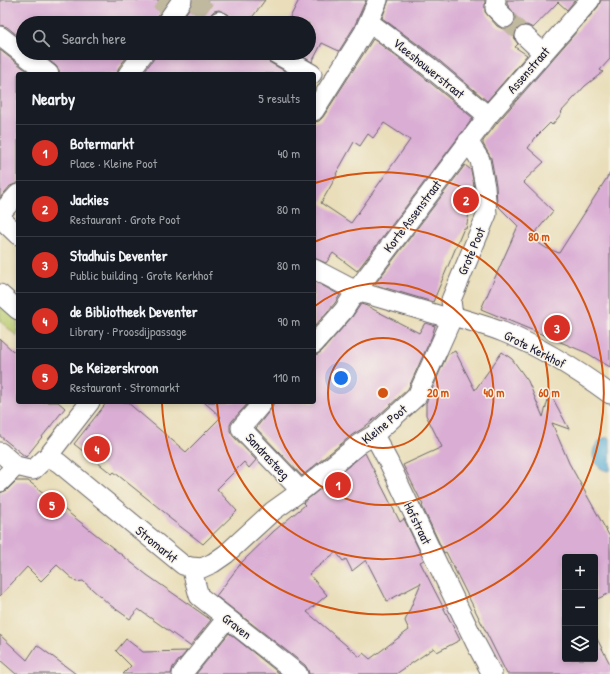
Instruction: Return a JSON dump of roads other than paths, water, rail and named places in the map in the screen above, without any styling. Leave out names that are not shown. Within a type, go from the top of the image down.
[{"type":"street","points":[[316,108],[364,32],[378,0]]},
{"type":"street","points":[[496,0],[495,8],[505,18]]},
{"type":"street","name":"Assenstraat","points":[[468,141],[488,116],[590,0]]},
{"type":"street","name":"Vleeshouwerstraat","points":[[369,22],[428,66],[488,116]]},
{"type":"street","points":[[525,36],[543,53]]},
{"type":"street","points":[[0,37],[16,49]]},
{"type":"street","points":[[30,60],[46,72]]},
{"type":"street","points":[[130,72],[139,60]]},
{"type":"street","points":[[288,60],[309,72]]},
{"type":"street","points":[[316,76],[331,84]]},
{"type":"street","name":"Korte Assenstraat","points":[[356,291],[468,141]]},
{"type":"street","name":"Grote Poot","points":[[453,316],[451,300],[487,214],[486,187],[480,160],[468,141]]},
{"type":"street","points":[[0,214],[16,196]]},
{"type":"street","points":[[0,218],[16,233]]},
{"type":"street","name":"Grote Kerkhof","points":[[316,270],[356,291],[445,317],[453,316],[504,332],[536,347],[578,372],[610,394]]},
{"type":"street","points":[[316,342],[344,310],[356,291]]},
{"type":"street","points":[[0,294],[16,308]]},
{"type":"street","name":"Kleine Poot","points":[[301,491],[359,444],[374,435],[417,396],[453,316]]},
{"type":"street","points":[[0,452],[16,466],[33,470],[48,456],[88,404]]},
{"type":"street","name":"Sandrasteeg","points":[[262,404],[241,428],[301,491]]},
{"type":"street","name":"Hofstraat","points":[[374,435],[492,674]]},
{"type":"street","name":"Stromarkt","points":[[48,456],[60,463],[183,565],[191,568],[202,568],[214,563],[273,511],[301,491]]},
{"type":"street","points":[[0,482],[16,466]]},
{"type":"street","name":"Graven","points":[[191,568],[199,596],[298,674]]},
{"type":"street","points":[[182,674],[226,618]]},
{"type":"water","points":[[604,438],[610,438],[610,471],[599,467],[595,462],[593,452],[595,446]]},
{"type":"tunnel","points":[[159,0],[167,6]]},
{"type":"tunnel","points":[[192,0],[213,16]]},
{"type":"tunnel","points":[[505,18],[525,36]]},
{"type":"place","name":"Jackies","points":[[466,200]]},
{"type":"place","name":"Stadhuis Deventer","points":[[557,328]]},
{"type":"place","name":"de Bibliotheek Deventer","points":[[97,449]]},
{"type":"place","name":"Botermarkt","points":[[338,485]]},
{"type":"place","name":"De Keizerskroon","points":[[52,505]]}]
